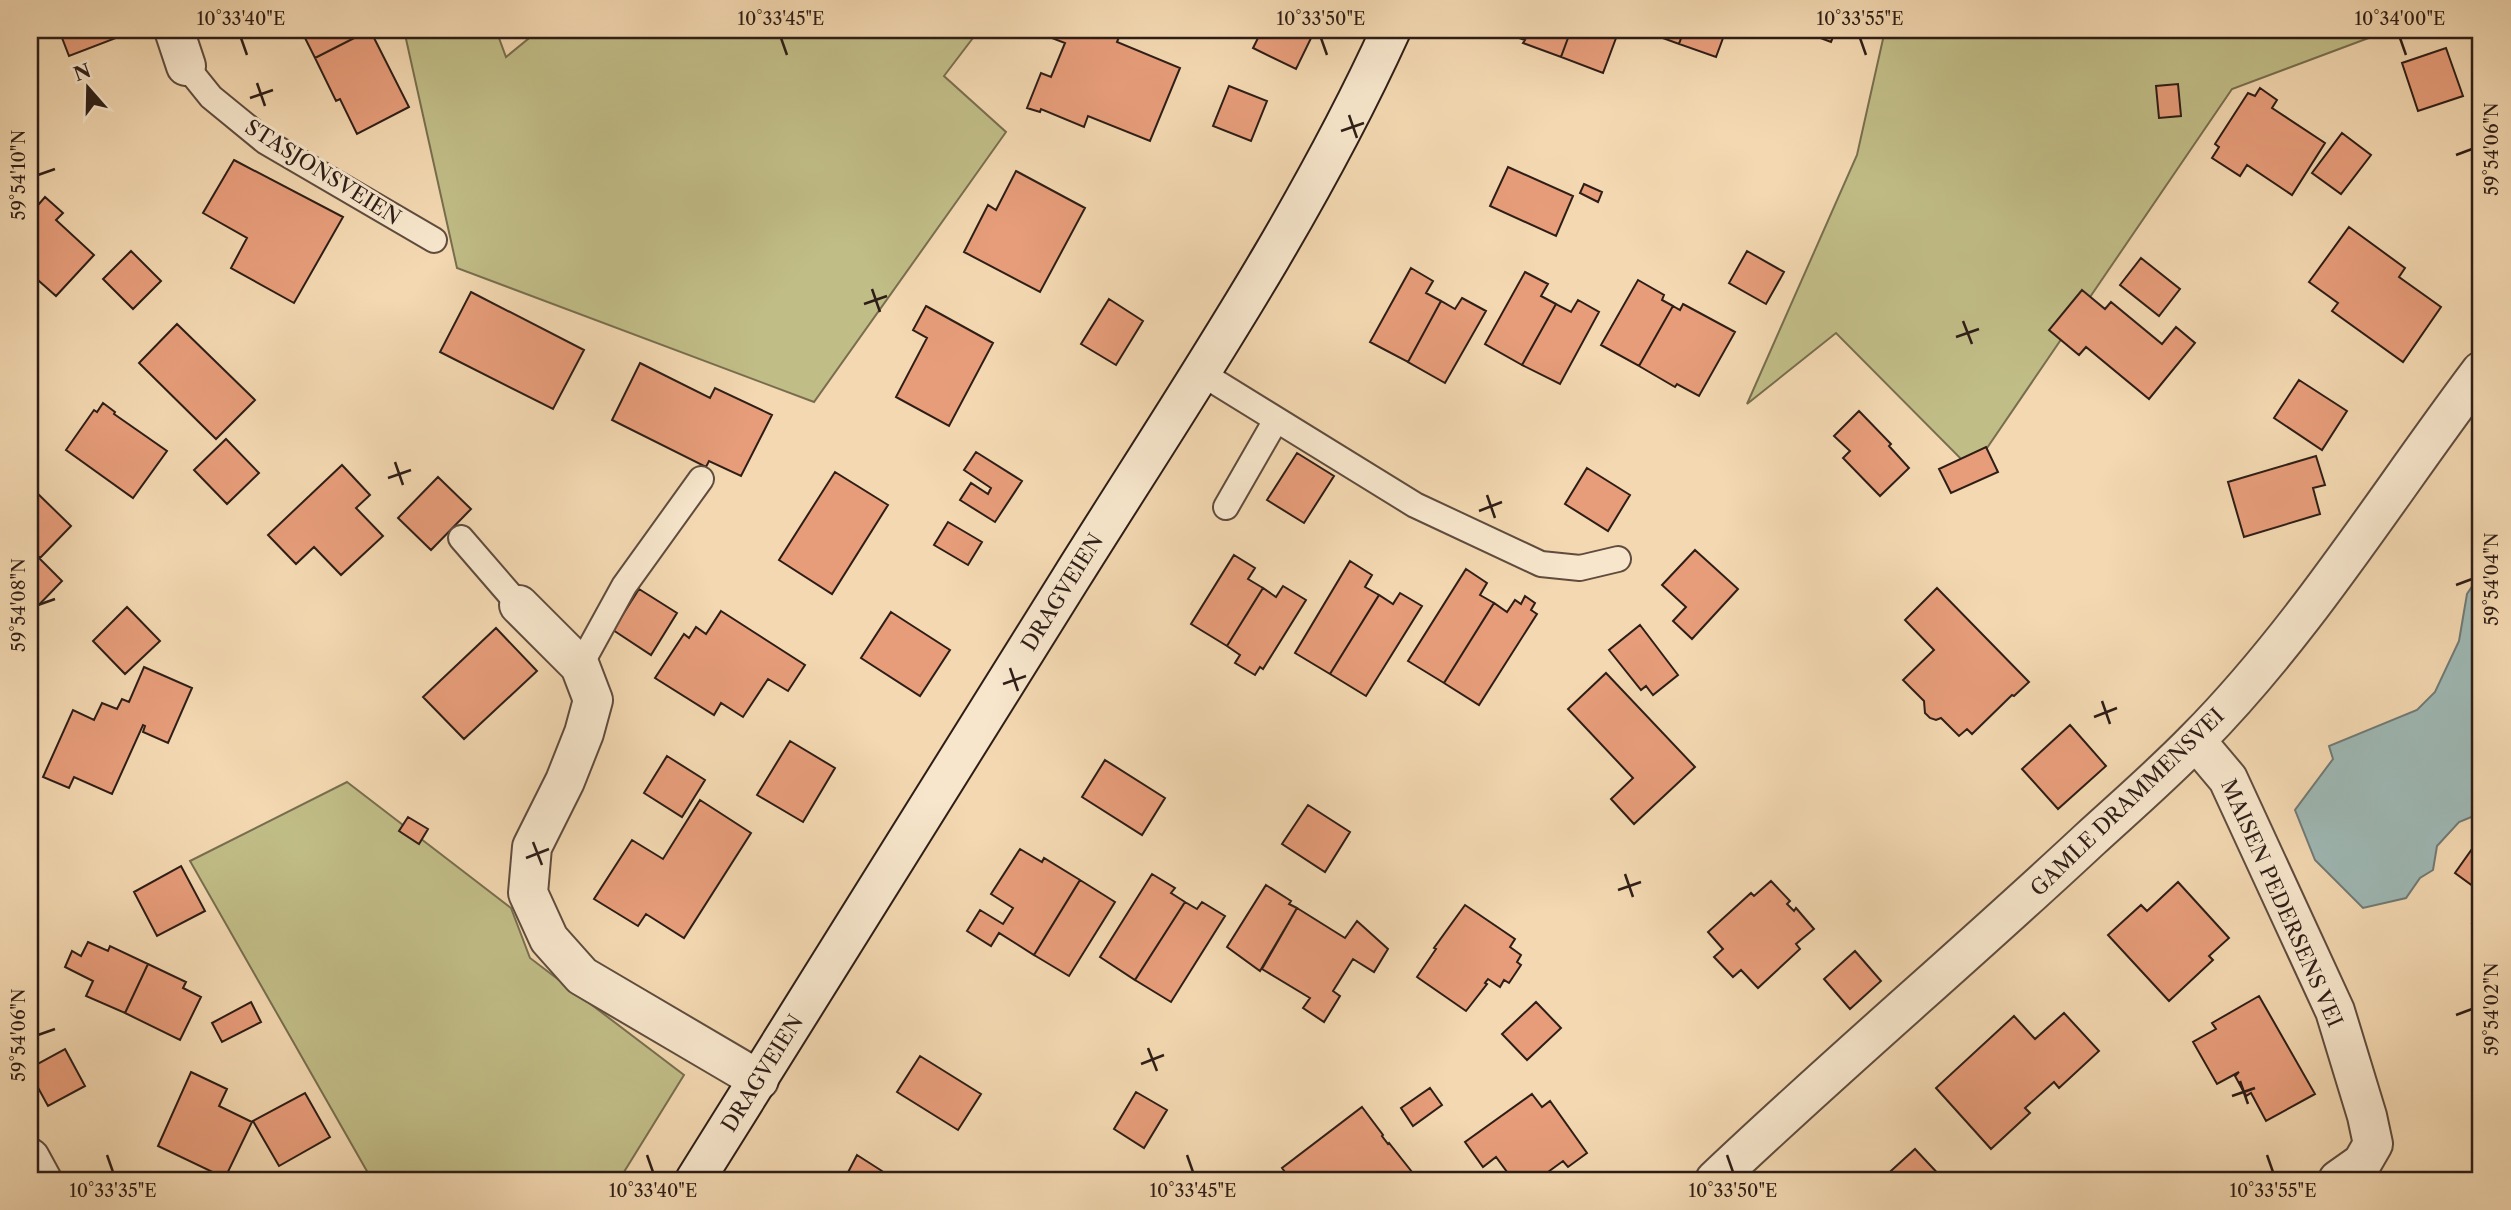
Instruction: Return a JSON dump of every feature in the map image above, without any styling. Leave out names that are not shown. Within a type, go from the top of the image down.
[{"type":"street","name":"STASJONSVEIEN","points":[[174,30],[186,66]]},
{"type":"street","name":"DRAGVEIEN","points":[[695,1180],[1201,373],[1314,184],[1391,30]]},
{"type":"street","name":"GAMLE DRAMMENSVEI","points":[[1715,1180],[1769,1128],[1985,937],[2196,741],[2250,681],[2299,619],[2481,371]]},
{"type":"street","points":[[519,605],[580,666],[593,700],[584,733],[565,781],[532,847],[528,893],[549,939],[582,976],[759,1080]]},
{"type":"street","name":"MAISEN PEDERSENS VEI","points":[[2196,741],[2228,779],[2335,1011],[2373,1144],[2362,1163],[2337,1180]]},
{"type":"street","points":[[30,1158],[42,1180]]},
{"type":"lane","name":"STASJONSVEIEN","points":[[186,66],[211,97],[266,142],[434,240]]},
{"type":"lane","points":[[1201,373],[1415,505],[1541,564],[1580,568],[1618,559]]},
{"type":"lane","points":[[1226,507],[1276,420]]},
{"type":"lane","points":[[580,666],[624,586],[701,479]]},
{"type":"lane","points":[[461,538],[519,605]]},
{"type":"shaded area","points":[[404,30],[496,30],[506,57],[539,30],[979,30],[944,76],[1006,132],[814,402],[457,268]]},
{"type":"shaded area","points":[[1885,30],[2390,30],[2232,89],[1972,470],[1836,333],[1747,404],[1857,155]]},
{"type":"shaded area","points":[[347,782],[511,908],[530,958],[684,1075],[619,1180],[372,1180],[190,861]]},
{"type":"water","points":[[2481,573],[2481,813],[2459,822],[2437,846],[2433,870],[2420,878],[2406,898],[2363,908],[2315,860],[2295,810],[2333,759],[2329,746],[2417,710],[2435,692],[2459,641],[2467,594]]},
{"type":"building","points":[[59,30],[113,30],[116,38],[69,56]]},
{"type":"building","points":[[301,30],[370,30],[315,58]]},
{"type":"building","points":[[370,30],[409,107],[357,134],[340,99],[336,101],[315,58]]},
{"type":"building","points":[[1046,30],[1122,30],[1117,42],[1180,68],[1150,141],[1088,116],[1084,127],[1041,109],[1040,112],[1027,108],[1041,73],[1051,77],[1065,43],[1044,35]]},
{"type":"building","points":[[1262,30],[1315,30],[1296,69],[1253,48]]},
{"type":"building","points":[[1571,30],[1561,57],[1498,31]]},
{"type":"building","points":[[1571,30],[1619,30],[1603,73],[1561,57]]},
{"type":"building","points":[[1641,30],[1684,30],[1679,44]]},
{"type":"building","points":[[1684,30],[1726,30],[1716,57],[1679,44]]},
{"type":"building","points":[[1799,30],[1836,30],[1831,42]]},
{"type":"building","points":[[2446,48],[2463,96],[2418,111],[2402,63]]},
{"type":"building","points":[[2178,84],[2181,116],[2159,118],[2156,86]]},
{"type":"building","points":[[1229,86],[1267,101],[1251,141],[1213,126]]},
{"type":"building","points":[[2260,88],[2277,100],[2272,108],[2325,143],[2292,195],[2247,165],[2240,176],[2212,158],[2219,147],[2215,144],[2248,93],[2255,96]]},
{"type":"building","points":[[2342,133],[2371,155],[2341,194],[2312,173]]},
{"type":"building","points":[[234,160],[343,217],[294,303],[231,268],[247,238],[203,213]]},
{"type":"building","points":[[1508,167],[1573,196],[1556,236],[1490,206]]},
{"type":"building","points":[[1016,171],[1085,208],[1040,292],[964,252],[988,205],[996,210]]},
{"type":"building","points":[[1584,184],[1602,192],[1598,202],[1580,193]]},
{"type":"building","points":[[30,195],[39,204],[45,197],[63,213],[56,220],[94,255],[56,296],[30,273]]},
{"type":"building","points":[[2349,227],[2405,268],[2399,277],[2441,307],[2403,362],[2332,311],[2338,303],[2309,282]]},
{"type":"building","points":[[131,251],[161,281],[133,309],[103,279]]},
{"type":"building","points":[[1747,251],[1784,272],[1766,304],[1729,283]]},
{"type":"building","points":[[2141,258],[2180,289],[2159,316],[2120,285]]},
{"type":"building","points":[[1411,268],[1433,281],[1426,293],[1441,301],[1408,362],[1370,342]]},
{"type":"building","points":[[1525,272],[1548,284],[1541,296],[1556,304],[1522,365],[1485,344]]},
{"type":"building","points":[[1638,280],[1664,295],[1662,300],[1673,306],[1639,366],[1601,345]]},
{"type":"building","points":[[2082,290],[2105,309],[2111,302],[2162,344],[2176,327],[2195,343],[2149,399],[2086,347],[2079,355],[2049,330]]},
{"type":"building","points":[[471,292],[584,350],[553,409],[440,352]]},
{"type":"building","points":[[1462,298],[1486,311],[1445,383],[1408,362],[1441,301],[1455,309]]},
{"type":"building","points":[[1109,299],[1143,321],[1116,365],[1081,344]]},
{"type":"building","points":[[1578,300],[1599,312],[1560,384],[1522,365],[1556,304],[1571,312]]},
{"type":"building","points":[[1683,304],[1735,332],[1699,396],[1677,384],[1675,387],[1639,366],[1673,306],[1680,310]]},
{"type":"building","points":[[926,306],[993,343],[949,426],[896,397],[927,338],[913,330]]},
{"type":"building","points":[[177,324],[255,400],[216,439],[139,363]]},
{"type":"building","points":[[640,363],[710,398],[715,388],[772,415],[741,476],[709,461],[706,467],[612,420]]},
{"type":"building","points":[[2299,380],[2347,411],[2322,450],[2274,418]]},
{"type":"building","points":[[103,403],[115,412],[114,414],[167,451],[133,498],[66,450],[94,410],[97,412]]},
{"type":"building","points":[[1859,411],[1891,444],[1889,446],[1909,468],[1880,496],[1843,458],[1850,451],[1834,436]]},
{"type":"building","points":[[226,439],[259,473],[227,504],[194,470]]},
{"type":"building","points":[[1986,447],[1998,472],[1951,493],[1939,469]]},
{"type":"building","points":[[976,452],[1022,481],[995,522],[960,500],[971,483],[988,494],[991,488],[964,470]]},
{"type":"building","points":[[1297,453],[1334,476],[1304,523],[1267,500]]},
{"type":"building","points":[[2316,456],[2325,485],[2313,488],[2320,514],[2244,537],[2228,482]]},
{"type":"building","points":[[342,465],[370,495],[356,508],[383,536],[341,575],[314,547],[296,564],[268,535]]},
{"type":"building","points":[[1587,468],[1630,495],[1608,531],[1565,504]]},
{"type":"building","points":[[835,472],[888,505],[832,594],[779,560]]},
{"type":"building","points":[[438,477],[471,509],[431,550],[398,518]]},
{"type":"building","points":[[35,491],[71,526],[40,558],[30,548],[30,496]]},
{"type":"building","points":[[948,522],[982,542],[968,565],[934,545]]},
{"type":"building","points":[[30,549],[62,581],[30,614]]},
{"type":"building","points":[[1695,550],[1738,589],[1692,639],[1673,621],[1686,607],[1662,585]]},
{"type":"building","points":[[1234,555],[1255,568],[1248,579],[1263,588],[1227,646],[1191,624]]},
{"type":"building","points":[[1350,561],[1372,575],[1365,587],[1379,595],[1330,674],[1295,653]]},
{"type":"building","points":[[1466,569],[1487,583],[1480,595],[1494,603],[1444,683],[1408,661]]},
{"type":"building","points":[[1283,586],[1306,600],[1263,669],[1260,667],[1255,675],[1235,663],[1240,655],[1227,646],[1263,588],[1276,597]]},
{"type":"building","points":[[1937,588],[2029,682],[1972,734],[1967,729],[1959,736],[1941,718],[1930,718],[1925,713],[1924,701],[1903,680],[1934,650],[1905,620]]},
{"type":"building","points":[[639,589],[677,613],[651,655],[613,630]]},
{"type":"building","points":[[1400,593],[1422,606],[1366,696],[1330,674],[1379,595],[1393,604]]},
{"type":"building","points":[[1525,596],[1535,603],[1531,610],[1537,614],[1479,705],[1444,683],[1494,603],[1507,612],[1515,600],[1521,604]]},
{"type":"building","points":[[127,607],[160,641],[125,674],[93,641]]},
{"type":"building","points":[[721,611],[805,665],[788,691],[768,679],[743,717],[721,703],[714,715],[655,678],[684,634],[689,638],[696,627],[706,634]]},
{"type":"building","points":[[891,612],[950,650],[920,696],[861,658]]},
{"type":"building","points":[[1640,625],[1678,675],[1653,695],[1646,686],[1641,690],[1609,650]]},
{"type":"building","points":[[496,628],[537,671],[464,739],[423,697]]},
{"type":"building","points":[[144,667],[192,688],[168,743],[143,732],[143,725],[112,794],[74,777],[69,788],[43,777],[73,710],[94,720],[102,703],[117,709],[122,699],[129,702]]},
{"type":"building","points":[[1606,673],[1695,767],[1634,824],[1611,799],[1633,778],[1568,709]]},
{"type":"building","points":[[2070,725],[2106,766],[2058,809],[2022,769]]},
{"type":"building","points":[[790,741],[835,768],[803,822],[757,795]]},
{"type":"building","points":[[667,756],[705,780],[682,817],[644,793]]},
{"type":"building","points":[[1105,760],[1165,798],[1142,835],[1082,797]]},
{"type":"building","points":[[700,800],[751,833],[684,938],[646,914],[638,926],[594,899],[632,840],[663,859]]},
{"type":"building","points":[[1308,805],[1350,832],[1325,872],[1282,844]]},
{"type":"building","points":[[408,817],[428,829],[419,844],[399,831]]},
{"type":"building","points":[[2477,842],[2481,845],[2481,892],[2455,873]]},
{"type":"building","points":[[1020,849],[1042,862],[1044,858],[1080,880],[1034,955],[999,933],[991,946],[967,931],[980,910],[1003,924],[1013,908],[991,894]]},
{"type":"building","points":[[181,866],[205,911],[157,936],[134,892]]},
{"type":"building","points":[[1152,874],[1175,888],[1171,893],[1185,902],[1135,980],[1100,957]]},
{"type":"building","points":[[1080,880],[1115,902],[1069,976],[1034,955]]},
{"type":"building","points":[[1771,881],[1790,901],[1787,904],[1794,911],[1796,908],[1814,929],[1796,944],[1800,949],[1758,988],[1741,970],[1733,977],[1714,957],[1723,949],[1708,932],[1751,893],[1754,896]]},
{"type":"building","points":[[2178,882],[2229,938],[2209,956],[2213,960],[2169,1001],[2108,935],[2141,905],[2147,911]]},
{"type":"building","points":[[1266,885],[1297,908],[1260,971],[1227,947]]},
{"type":"building","points":[[1185,902],[1197,909],[1202,902],[1225,916],[1171,1002],[1135,980]]},
{"type":"building","points":[[1465,905],[1515,939],[1510,947],[1521,955],[1517,962],[1521,965],[1509,983],[1504,980],[1500,987],[1488,979],[1466,1011],[1417,977]]},
{"type":"building","points":[[1297,908],[1345,938],[1357,921],[1388,949],[1374,972],[1353,959],[1333,991],[1340,996],[1324,1022],[1303,1008],[1310,998],[1262,969]]},
{"type":"building","points":[[2481,912],[2481,930],[2472,923]]},
{"type":"building","points":[[88,942],[108,951],[110,946],[148,964],[125,1013],[86,996],[93,981],[65,967],[72,951],[81,956]]},
{"type":"building","points":[[1855,951],[1881,981],[1850,1009],[1824,979]]},
{"type":"building","points":[[148,964],[186,982],[183,988],[201,997],[180,1040],[125,1013]]},
{"type":"building","points":[[2259,996],[2315,1094],[2266,1121],[2251,1093],[2246,1096],[2235,1076],[2239,1072],[2217,1084],[2193,1042],[2216,1029],[2212,1023]]},
{"type":"building","points":[[251,1002],[261,1022],[222,1042],[212,1023]]},
{"type":"building","points":[[1536,1002],[1561,1028],[1527,1060],[1502,1034]]},
{"type":"building","points":[[2064,1013],[2099,1051],[2059,1088],[2054,1082],[2025,1108],[2030,1113],[1991,1149],[1936,1088],[2014,1016],[2035,1039]]},
{"type":"building","points":[[65,1049],[85,1086],[48,1106],[30,1073],[30,1068]]},
{"type":"building","points":[[920,1056],[981,1094],[958,1130],[897,1092]]},
{"type":"building","points":[[191,1072],[227,1089],[219,1106],[252,1122],[225,1178],[158,1146]]},
{"type":"building","points":[[1430,1088],[1442,1105],[1413,1126],[1401,1108]]},
{"type":"building","points":[[1136,1092],[1167,1110],[1144,1148],[1114,1129]]},
{"type":"building","points":[[305,1093],[330,1137],[279,1166],[253,1121]]},
{"type":"building","points":[[1532,1094],[1542,1107],[1550,1101],[1587,1153],[1568,1167],[1563,1161],[1537,1180],[1513,1180],[1496,1157],[1483,1167],[1465,1142]]},
{"type":"building","points":[[1362,1107],[1412,1172],[1401,1180],[1351,1180],[1346,1174],[1338,1180],[1291,1180],[1282,1168]]},
{"type":"building","points":[[1915,1149],[1944,1180],[1881,1180]]},
{"type":"building","points":[[857,1155],[882,1171],[877,1180],[844,1180]]}]
